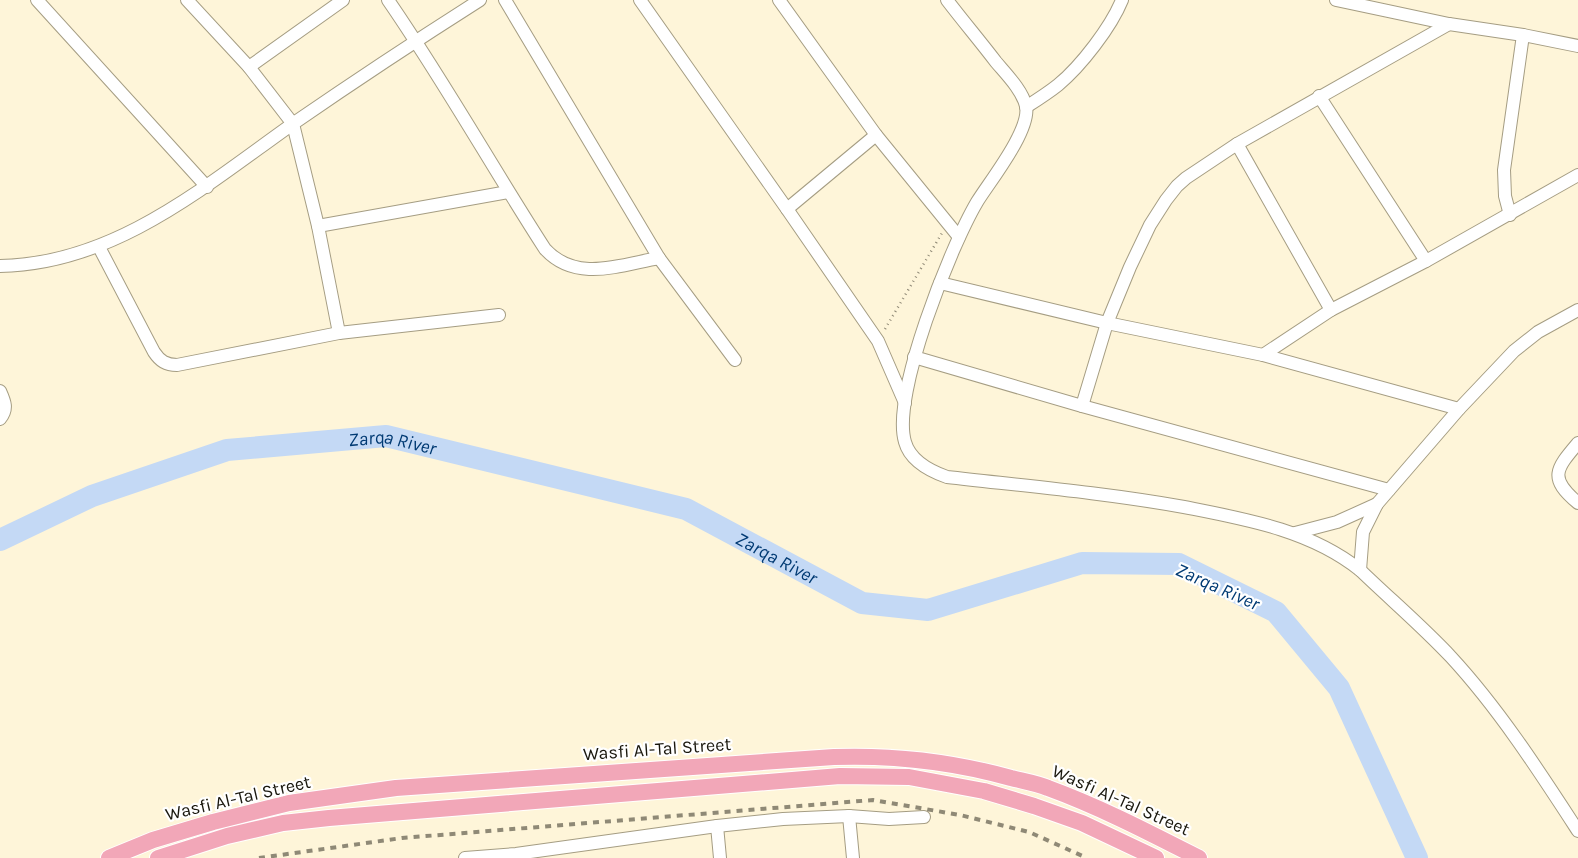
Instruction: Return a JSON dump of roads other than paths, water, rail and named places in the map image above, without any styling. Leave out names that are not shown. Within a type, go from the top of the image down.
[{"type":"main road","name":"Wasfi Al-Tal Street","points":[[109,858],[153,840],[222,819],[288,803],[386,790],[825,757],[870,756],[926,761],[978,769],[1046,787],[1116,816],[1200,858]]},
{"type":"main road","name":"Wasfi Al-Tal Street","points":[[158,858],[227,836],[283,823],[840,776],[909,777],[984,791],[1082,823],[1156,858]]},
{"type":"street","points":[[37,0],[207,187]]},
{"type":"street","points":[[188,0],[249,67],[294,124],[318,226],[339,333]]},
{"type":"street","points":[[249,67],[343,0]]},
{"type":"street","points":[[388,0],[416,41],[508,192],[545,249],[552,256],[571,267],[585,270],[597,270],[659,258]]},
{"type":"street","points":[[0,266],[48,262],[99,247],[158,217],[207,187],[294,124],[480,0]]},
{"type":"street","points":[[505,0],[659,258],[735,360]]},
{"type":"street","points":[[640,0],[788,209],[878,341],[905,403]]},
{"type":"street","points":[[779,0],[876,135],[959,238]]},
{"type":"street","points":[[947,0],[1011,80],[1026,107],[1023,125],[1018,138],[978,201],[959,238],[940,283],[914,357],[905,403],[902,433],[905,444],[920,463],[935,473],[947,477],[1068,490],[1214,513],[1295,533],[1328,548],[1360,570],[1435,641],[1482,693],[1578,831]]},
{"type":"street","points":[[1026,107],[1059,84],[1071,72],[1115,17],[1122,0]]},
{"type":"street","points":[[1336,0],[1449,24],[1523,35],[1578,46]]},
{"type":"street","points":[[1082,406],[1107,323],[1142,242],[1166,200],[1186,178],[1237,144],[1449,24]]},
{"type":"street","points":[[1510,214],[1505,196],[1504,170],[1523,35]]},
{"type":"street","points":[[1319,96],[1426,261]]},
{"type":"street","points":[[788,209],[876,135]]},
{"type":"street","points":[[1237,144],[1331,310]]},
{"type":"street","points":[[1264,355],[1331,310],[1426,261],[1578,176]]},
{"type":"street","points":[[318,226],[508,192]]},
{"type":"street","points":[[99,247],[154,352],[159,359],[170,365],[339,333],[499,314]]},
{"type":"street","points":[[940,283],[1107,323],[1264,355],[1459,409]]},
{"type":"street","points":[[1360,570],[1363,532],[1377,504],[1497,368],[1526,341],[1559,319],[1578,310]]},
{"type":"street","points":[[914,357],[1082,406],[1389,490]]},
{"type":"street","points":[[0,391],[6,404],[5,413],[0,419]]},
{"type":"street","points":[[1578,443],[1559,468],[1558,476],[1566,492],[1578,503]]},
{"type":"street","points":[[1295,533],[1338,522],[1377,504]]},
{"type":"street","points":[[849,816],[853,858]]},
{"type":"street","points":[[465,858],[517,856],[717,826],[783,819],[849,816],[924,817]]},
{"type":"street","points":[[717,826],[720,858]]},
{"type":"waterway","name":"Zarqa River","points":[[0,540],[92,496],[227,450],[386,436],[686,509],[862,603],[928,610],[1082,563],[1179,564],[1276,612],[1339,688],[1417,858]]},
{"type":"railway","points":[[259,858],[402,838],[873,800],[960,815],[1029,832],[1087,858]]}]
